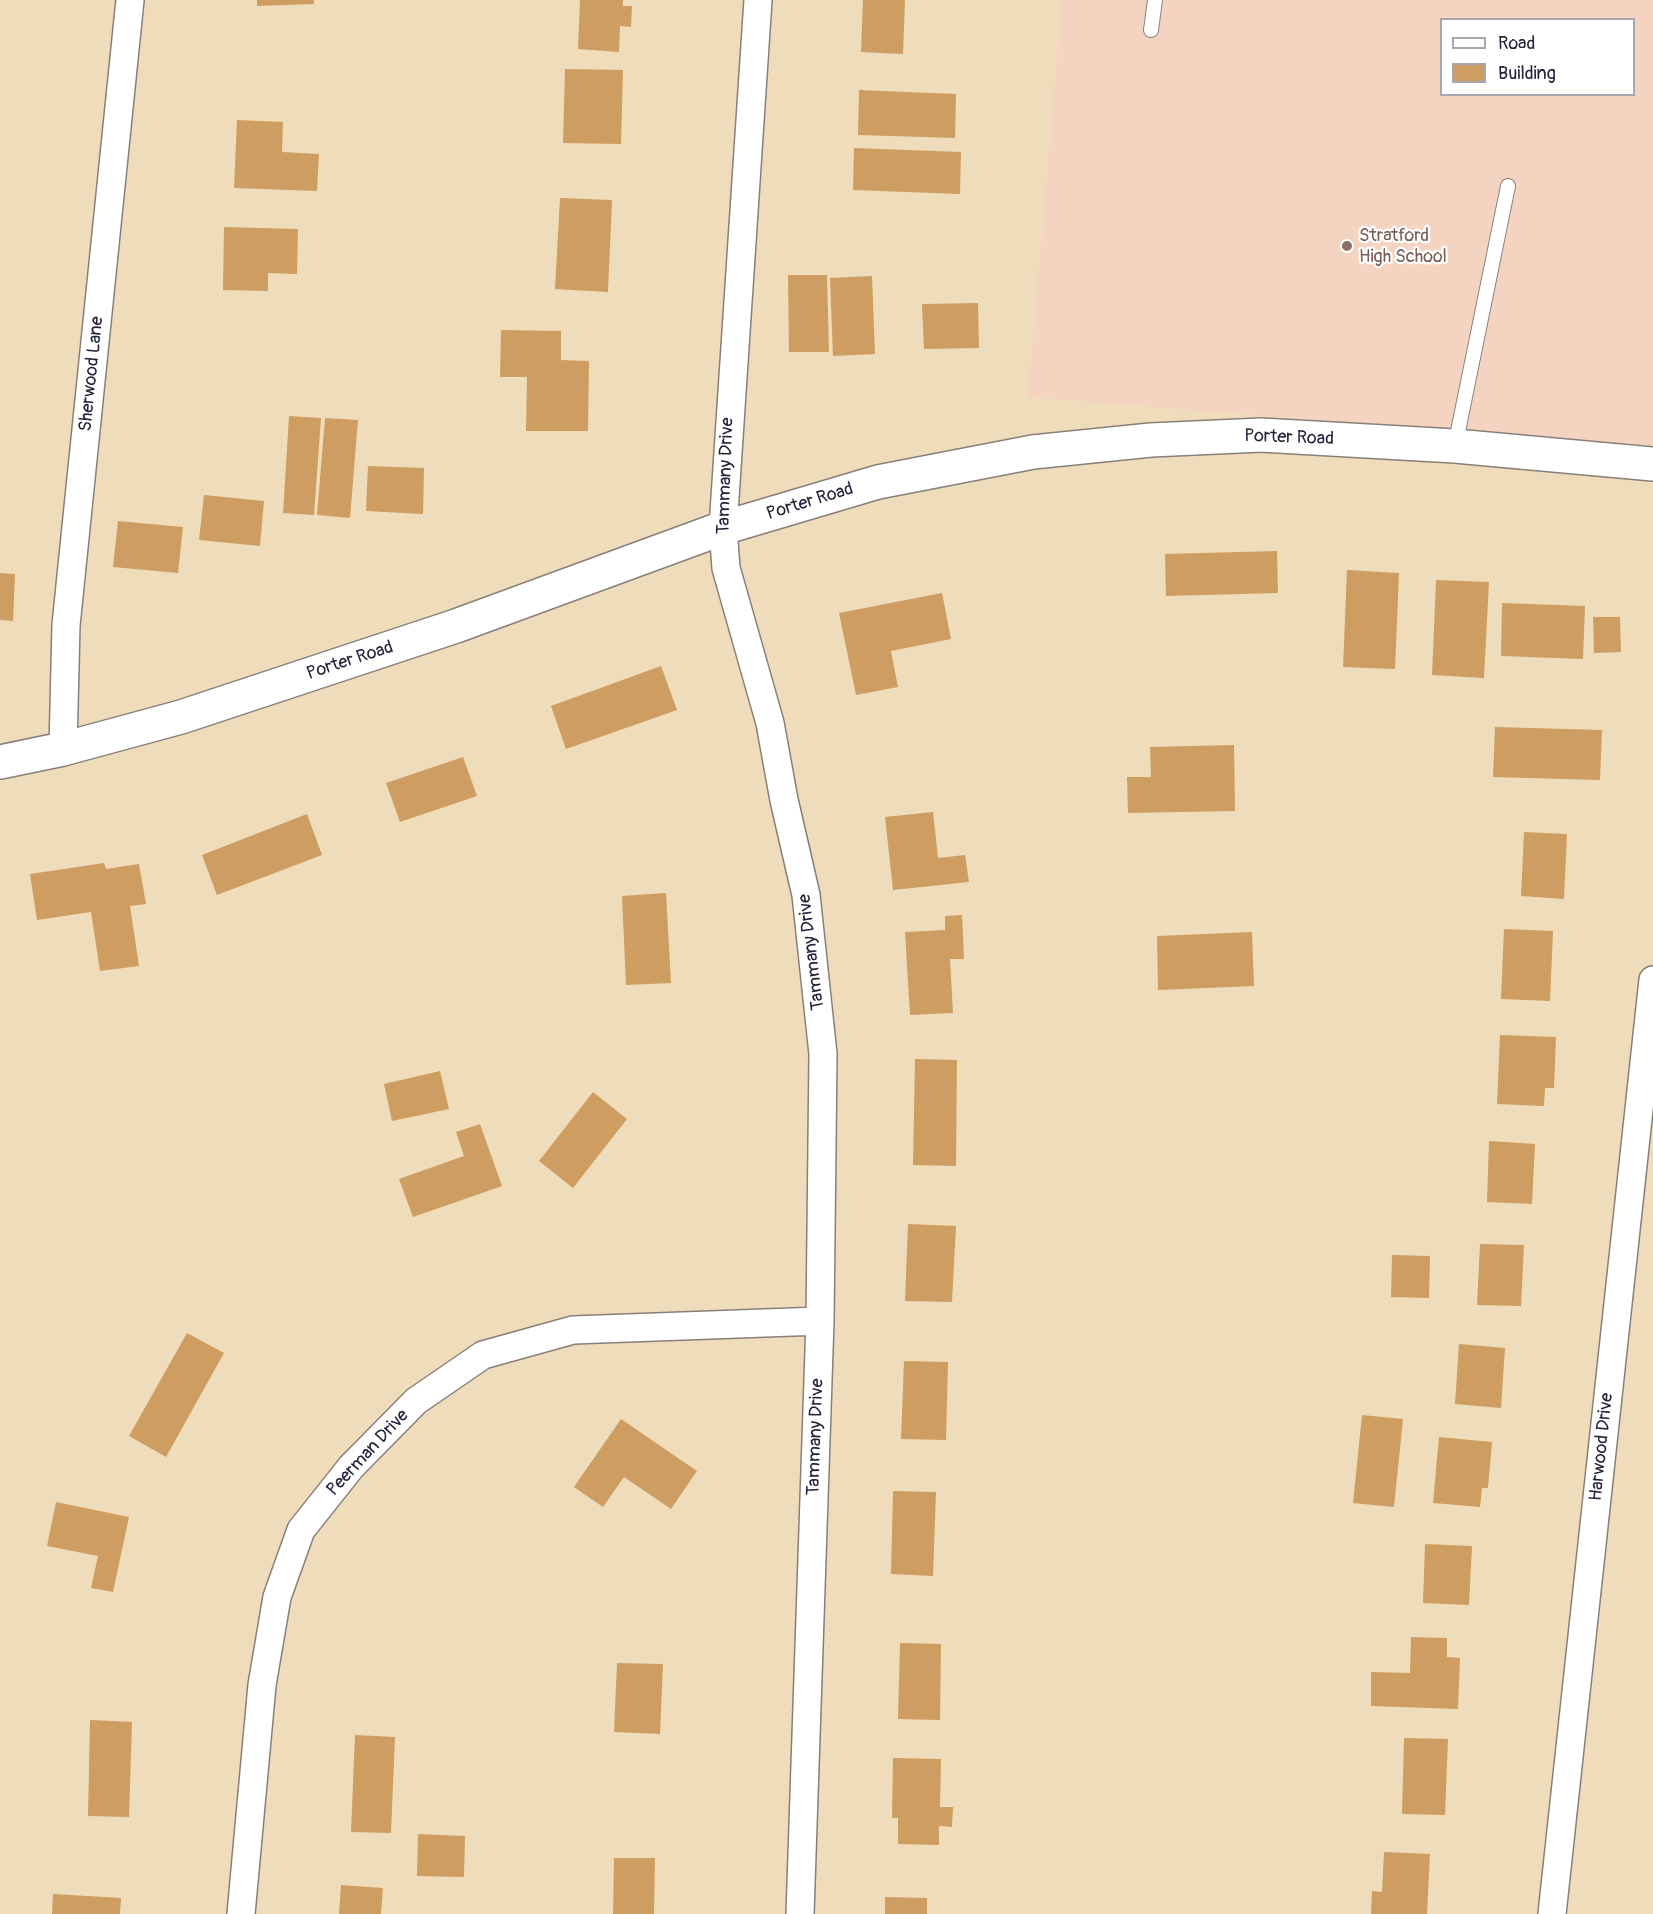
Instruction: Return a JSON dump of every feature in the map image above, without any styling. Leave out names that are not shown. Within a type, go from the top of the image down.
[{"type":"street","name":"Sherwood Lane","points":[[63,749],[66,625],[130,0]]},
{"type":"street","name":"Tammany Drive","points":[[758,0],[723,528],[726,568],[770,723],[784,800],[806,895],[823,1054],[820,1321],[800,1914]]},
{"type":"street","name":"Porter Road","points":[[0,762],[63,749],[181,717],[445,630],[723,528],[878,482],[1033,452],[1151,440],[1262,435],[1455,446],[1653,465]]},
{"type":"street","name":"Harwood Drive","points":[[1552,1914],[1653,980]]},
{"type":"street","name":"Peerman Drive","points":[[241,1914],[262,1685],[277,1597],[301,1530],[351,1467],[416,1401],[483,1355],[573,1330],[820,1321]]},
{"type":"lane","points":[[1151,30],[1155,0]]},
{"type":"lane","points":[[1455,446],[1508,186]]},
{"type":"shaded area","name":"Stratford High School","points":[[1062,0],[1653,0],[1653,447],[1028,397]]},
{"type":"building","points":[[257,0],[314,0],[314,4],[257,6]]},
{"type":"building","points":[[580,0],[623,0],[623,6],[632,6],[631,27],[620,26],[619,52],[578,49]]},
{"type":"building","points":[[863,0],[905,0],[903,54],[861,52]]},
{"type":"building","points":[[565,69],[623,70],[621,144],[563,143]]},
{"type":"building","points":[[859,90],[956,94],[955,138],[858,135]]},
{"type":"building","points":[[237,120],[283,122],[282,152],[319,154],[317,191],[234,188]]},
{"type":"building","points":[[854,148],[961,152],[960,194],[853,190]]},
{"type":"building","points":[[560,198],[612,200],[608,292],[555,289]]},
{"type":"building","points":[[224,227],[298,229],[297,274],[268,273],[268,291],[223,290]]},
{"type":"building","points":[[788,275],[827,275],[829,352],[789,352]]},
{"type":"building","points":[[872,276],[875,354],[833,356],[830,278]]},
{"type":"building","points":[[978,303],[979,348],[924,349],[922,304]]},
{"type":"building","points":[[501,330],[561,331],[561,360],[589,361],[588,431],[526,431],[527,377],[500,377]]},
{"type":"building","points":[[289,416],[321,418],[314,515],[283,513]]},
{"type":"building","points":[[325,418],[358,420],[350,518],[317,515]]},
{"type":"building","points":[[368,466],[424,468],[423,514],[366,511]]},
{"type":"building","points":[[204,495],[264,501],[260,546],[199,540]]},
{"type":"building","points":[[118,521],[183,527],[178,573],[113,567]]},
{"type":"building","points":[[1277,551],[1278,593],[1166,596],[1165,554]]},
{"type":"building","points":[[1347,570],[1399,573],[1395,669],[1343,667]]},
{"type":"building","points":[[0,573],[15,574],[13,621],[0,620]]},
{"type":"building","points":[[1436,580],[1489,582],[1484,678],[1432,675]]},
{"type":"building","points":[[942,593],[951,639],[891,651],[898,687],[856,695],[839,613]]},
{"type":"building","points":[[1502,603],[1585,606],[1583,659],[1501,656]]},
{"type":"building","points":[[1593,617],[1620,617],[1621,652],[1594,653]]},
{"type":"building","points":[[661,666],[677,710],[566,749],[551,706]]},
{"type":"building","points":[[1495,727],[1602,730],[1600,780],[1493,777]]},
{"type":"building","points":[[1234,745],[1235,811],[1128,813],[1127,777],[1151,777],[1150,747]]},
{"type":"building","points":[[463,757],[477,796],[400,822],[386,783]]},
{"type":"building","points":[[933,812],[938,858],[965,855],[969,882],[893,890],[885,817]]},
{"type":"building","points":[[307,814],[322,855],[217,895],[202,855]]},
{"type":"building","points":[[1524,832],[1567,834],[1564,899],[1521,896]]},
{"type":"building","points":[[104,863],[106,869],[139,864],[146,904],[130,906],[139,966],[100,971],[91,912],[37,920],[30,874]]},
{"type":"building","points":[[666,893],[671,983],[626,985],[622,896]]},
{"type":"building","points":[[962,915],[964,959],[950,959],[953,1013],[910,1015],[905,932],[945,930],[945,916]]},
{"type":"building","points":[[1504,929],[1553,931],[1550,1001],[1501,999]]},
{"type":"building","points":[[1252,932],[1254,986],[1158,990],[1157,936]]},
{"type":"building","points":[[1500,1035],[1556,1037],[1554,1088],[1545,1088],[1544,1106],[1497,1104]]},
{"type":"building","points":[[915,1059],[957,1060],[956,1166],[913,1165]]},
{"type":"building","points":[[440,1071],[449,1109],[392,1121],[384,1084]]},
{"type":"building","points":[[593,1092],[627,1119],[573,1188],[539,1161]]},
{"type":"building","points":[[480,1124],[502,1186],[413,1217],[399,1179],[464,1156],[456,1132]]},
{"type":"building","points":[[1489,1141],[1535,1144],[1532,1204],[1487,1202]]},
{"type":"building","points":[[908,1224],[956,1226],[952,1302],[905,1301]]},
{"type":"building","points":[[1480,1244],[1524,1245],[1521,1306],[1477,1305]]},
{"type":"building","points":[[1392,1255],[1430,1256],[1429,1298],[1391,1297]]},
{"type":"building","points":[[187,1333],[224,1353],[166,1457],[129,1436]]},
{"type":"building","points":[[1459,1344],[1505,1348],[1501,1408],[1455,1404]]},
{"type":"building","points":[[904,1361],[948,1362],[946,1440],[901,1439]]},
{"type":"building","points":[[1362,1415],[1403,1419],[1394,1507],[1353,1503]]},
{"type":"building","points":[[621,1419],[697,1471],[671,1509],[624,1477],[603,1507],[574,1487]]},
{"type":"building","points":[[1439,1437],[1492,1442],[1488,1488],[1482,1488],[1480,1507],[1433,1503]]},
{"type":"building","points":[[893,1491],[936,1492],[933,1576],[891,1574]]},
{"type":"building","points":[[56,1502],[129,1517],[113,1592],[91,1588],[98,1556],[47,1546]]},
{"type":"building","points":[[1425,1544],[1472,1546],[1469,1605],[1423,1603]]},
{"type":"building","points":[[1411,1637],[1447,1638],[1447,1657],[1460,1658],[1458,1709],[1371,1706],[1371,1672],[1410,1673]]},
{"type":"building","points":[[900,1643],[941,1644],[940,1720],[898,1719]]},
{"type":"building","points":[[617,1663],[663,1664],[660,1734],[614,1732]]},
{"type":"building","points":[[90,1720],[132,1722],[129,1817],[88,1816]]},
{"type":"building","points":[[355,1735],[395,1737],[391,1833],[351,1832]]},
{"type":"building","points":[[1404,1738],[1448,1739],[1445,1815],[1402,1814]]},
{"type":"building","points":[[893,1758],[941,1759],[940,1807],[953,1807],[952,1827],[939,1826],[939,1845],[898,1844],[898,1818],[892,1818]]},
{"type":"building","points":[[418,1834],[465,1836],[464,1877],[417,1876]]},
{"type":"building","points":[[1384,1852],[1430,1854],[1427,1914],[1371,1914],[1372,1891],[1382,1892]]},
{"type":"building","points":[[614,1858],[655,1858],[654,1914],[613,1914]]},
{"type":"building","points":[[341,1885],[383,1888],[381,1914],[339,1914]]},
{"type":"building","points":[[53,1894],[121,1898],[120,1914],[52,1914]]},
{"type":"building","points":[[885,1897],[927,1898],[927,1914],[885,1914]]},
{"type":"place","name":"Stratford High School","points":[[1347,246]]}]
